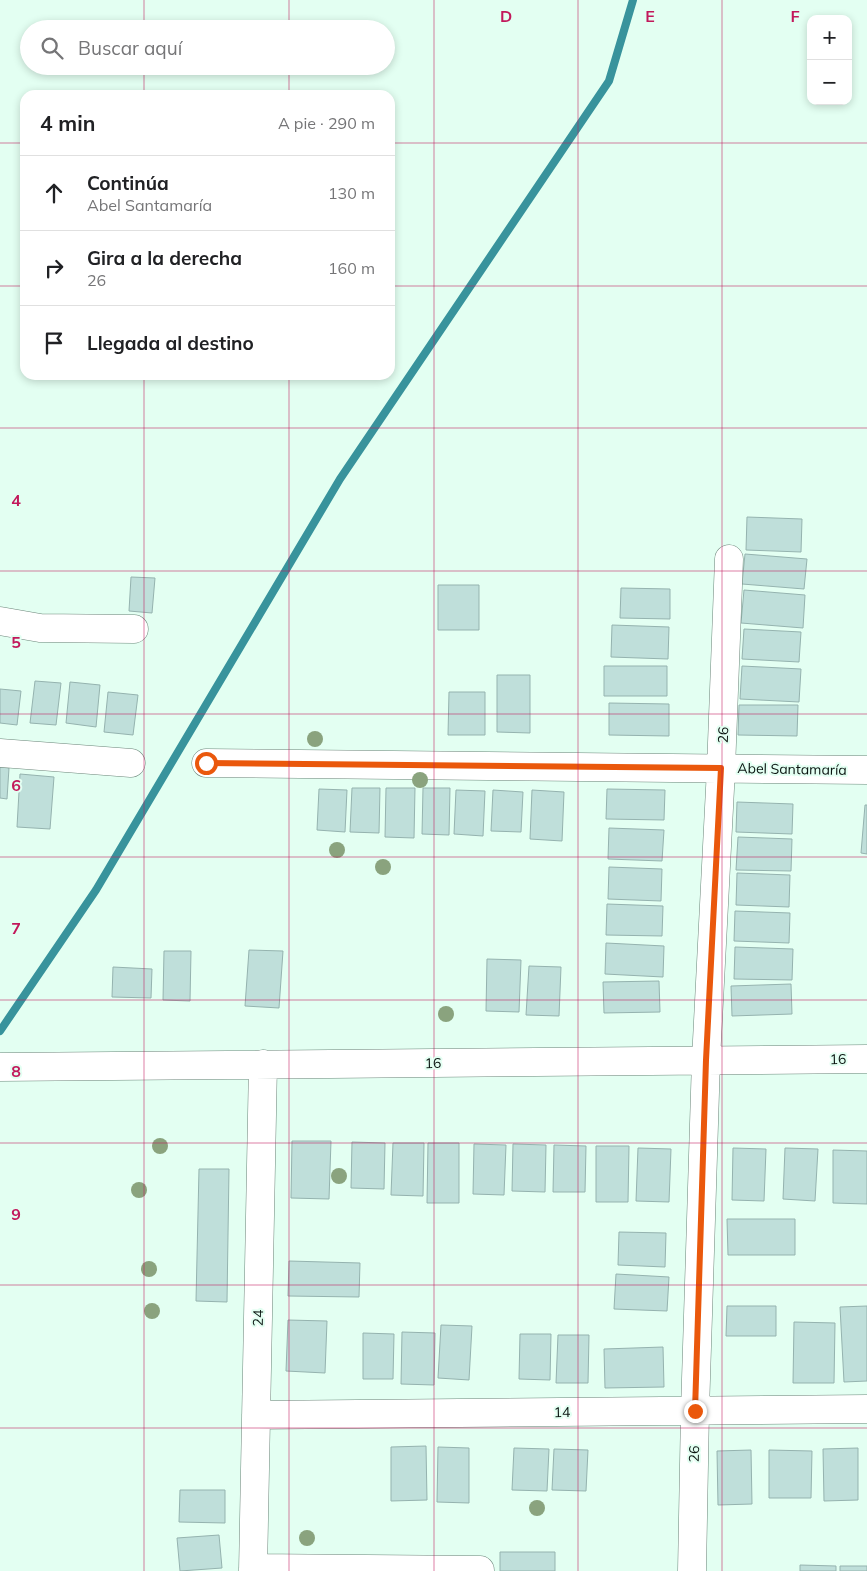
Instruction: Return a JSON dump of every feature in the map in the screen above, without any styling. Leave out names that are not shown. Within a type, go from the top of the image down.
[{"type":"street","name":"26","points":[[692,1571],[706,1060],[721,768],[729,559]]},
{"type":"street","points":[[0,621],[40,628],[134,629]]},
{"type":"street","points":[[0,753],[131,763]]},
{"type":"street","name":"Abel Santamaría","points":[[206,763],[867,770]]},
{"type":"street","name":"16","points":[[0,1067],[867,1059]]},
{"type":"street","name":"24","points":[[253,1569],[263,1064]]},
{"type":"street","name":"14","points":[[256,1415],[867,1409]]},
{"type":"street","points":[[253,1569],[480,1570]]},
{"type":"building","points":[[747,517],[802,519],[801,552],[746,550]]},
{"type":"building","points":[[745,554],[807,559],[804,589],[742,584]]},
{"type":"building","points":[[131,577],[155,578],[152,613],[129,611]]},
{"type":"building","points":[[438,585],[479,585],[479,630],[438,630]]},
{"type":"building","points":[[621,588],[670,589],[670,619],[620,618]]},
{"type":"building","points":[[744,590],[805,595],[803,628],[741,623]]},
{"type":"building","points":[[612,625],[669,627],[668,659],[611,657]]},
{"type":"building","points":[[744,629],[801,632],[799,662],[742,659]]},
{"type":"building","points":[[604,666],[667,666],[667,696],[604,696]]},
{"type":"building","points":[[742,666],[801,669],[799,702],[740,699]]},
{"type":"building","points":[[497,675],[530,675],[530,733],[497,732]]},
{"type":"building","points":[[35,681],[61,683],[56,725],[30,723]]},
{"type":"building","points":[[70,682],[100,685],[96,727],[66,723]]},
{"type":"building","points":[[0,689],[21,691],[17,725],[0,723]]},
{"type":"building","points":[[108,692],[138,695],[133,735],[104,732]]},
{"type":"building","points":[[449,692],[485,692],[485,735],[448,735]]},
{"type":"building","points":[[609,703],[669,704],[669,736],[609,735]]},
{"type":"building","points":[[739,705],[798,705],[797,736],[738,735]]},
{"type":"building","points":[[0,767],[9,768],[7,799],[0,798]]},
{"type":"building","points":[[20,774],[54,777],[50,829],[17,827]]},
{"type":"building","points":[[352,788],[380,788],[379,833],[350,832]]},
{"type":"building","points":[[386,788],[415,788],[414,838],[385,837]]},
{"type":"building","points":[[423,788],[450,788],[449,835],[422,834]]},
{"type":"building","points":[[319,789],[347,790],[345,832],[317,830]]},
{"type":"building","points":[[607,789],[665,790],[664,820],[606,819]]},
{"type":"building","points":[[456,790],[485,791],[483,836],[454,834]]},
{"type":"building","points":[[493,790],[523,792],[521,832],[491,831]]},
{"type":"building","points":[[532,790],[564,792],[562,841],[530,839]]},
{"type":"building","points":[[737,802],[793,804],[792,834],[736,832]]},
{"type":"building","points":[[865,805],[867,805],[867,854],[861,853]]},
{"type":"building","points":[[609,828],[664,830],[662,861],[608,859]]},
{"type":"building","points":[[738,837],[792,839],[791,871],[736,870]]},
{"type":"building","points":[[609,867],[662,869],[661,901],[608,899]]},
{"type":"building","points":[[737,873],[790,875],[789,907],[736,905]]},
{"type":"building","points":[[607,904],[663,906],[662,936],[606,935]]},
{"type":"building","points":[[735,911],[790,913],[789,943],[734,941]]},
{"type":"building","points":[[606,943],[664,946],[663,977],[605,974]]},
{"type":"building","points":[[735,947],[793,949],[792,980],[734,979]]},
{"type":"building","points":[[249,950],[283,951],[279,1008],[245,1006]]},
{"type":"building","points":[[164,951],[191,951],[190,1001],[163,1000]]},
{"type":"building","points":[[487,959],[521,960],[519,1012],[486,1011]]},
{"type":"building","points":[[529,966],[561,967],[559,1016],[526,1015]]},
{"type":"building","points":[[113,967],[152,969],[151,998],[112,997]]},
{"type":"building","points":[[659,981],[660,1012],[604,1013],[603,982]]},
{"type":"building","points":[[791,984],[792,1014],[732,1016],[731,986]]},
{"type":"building","points":[[292,1141],[331,1141],[329,1199],[291,1198]]},
{"type":"building","points":[[352,1142],[385,1143],[384,1189],[351,1188]]},
{"type":"building","points":[[393,1143],[424,1143],[423,1196],[391,1195]]},
{"type":"building","points":[[428,1143],[459,1143],[459,1203],[427,1203]]},
{"type":"building","points":[[474,1144],[506,1145],[504,1195],[473,1194]]},
{"type":"building","points":[[513,1144],[546,1145],[545,1192],[512,1191]]},
{"type":"building","points":[[554,1145],[586,1146],[585,1192],[553,1192]]},
{"type":"building","points":[[596,1146],[629,1146],[628,1202],[596,1202]]},
{"type":"building","points":[[638,1148],[671,1149],[669,1202],[636,1201]]},
{"type":"building","points":[[733,1148],[766,1149],[764,1201],[732,1200]]},
{"type":"building","points":[[785,1148],[818,1149],[815,1201],[783,1199]]},
{"type":"building","points":[[833,1150],[867,1151],[867,1204],[833,1203]]},
{"type":"building","points":[[199,1169],[229,1169],[227,1302],[196,1301]]},
{"type":"building","points":[[727,1219],[795,1219],[795,1255],[728,1255]]},
{"type":"building","points":[[619,1232],[666,1233],[665,1267],[618,1265]]},
{"type":"building","points":[[289,1261],[360,1263],[359,1297],[288,1296]]},
{"type":"building","points":[[616,1274],[669,1277],[667,1311],[614,1309]]},
{"type":"building","points":[[727,1306],[776,1306],[776,1336],[726,1336]]},
{"type":"building","points":[[867,1306],[867,1381],[844,1382],[840,1307]]},
{"type":"building","points":[[288,1320],[327,1321],[325,1373],[286,1371]]},
{"type":"building","points":[[794,1322],[835,1323],[834,1383],[793,1383]]},
{"type":"building","points":[[441,1325],[472,1326],[469,1380],[438,1378]]},
{"type":"building","points":[[402,1332],[435,1333],[434,1385],[401,1384]]},
{"type":"building","points":[[363,1333],[394,1334],[393,1379],[363,1379]]},
{"type":"building","points":[[520,1334],[551,1334],[550,1380],[519,1379]]},
{"type":"building","points":[[558,1335],[589,1335],[588,1383],[556,1383]]},
{"type":"building","points":[[663,1347],[664,1387],[605,1388],[604,1349]]},
{"type":"building","points":[[426,1446],[427,1500],[391,1501],[391,1447]]},
{"type":"building","points":[[438,1447],[469,1448],[469,1503],[437,1502]]},
{"type":"building","points":[[514,1448],[549,1449],[547,1491],[512,1490]]},
{"type":"building","points":[[858,1448],[858,1500],[824,1501],[823,1449]]},
{"type":"building","points":[[554,1449],[588,1450],[586,1491],[552,1490]]},
{"type":"building","points":[[751,1450],[752,1504],[718,1505],[717,1451]]},
{"type":"building","points":[[769,1450],[812,1451],[811,1498],[769,1498]]},
{"type":"building","points":[[180,1490],[225,1490],[225,1523],[179,1522]]},
{"type":"building","points":[[219,1535],[222,1568],[180,1571],[177,1538]]},
{"type":"building","points":[[500,1552],[555,1552],[555,1571],[500,1571]]},
{"type":"building","points":[[800,1565],[836,1566],[836,1571],[800,1571]]},
{"type":"building","points":[[840,1566],[867,1566],[867,1571],[840,1571]]},
{"type":"waterway","points":[[0,1031],[96,890],[340,479],[609,81],[633,0]]},
{"type":"route","points":[[206,763],[721,768],[706,1060],[695,1411]]}]
